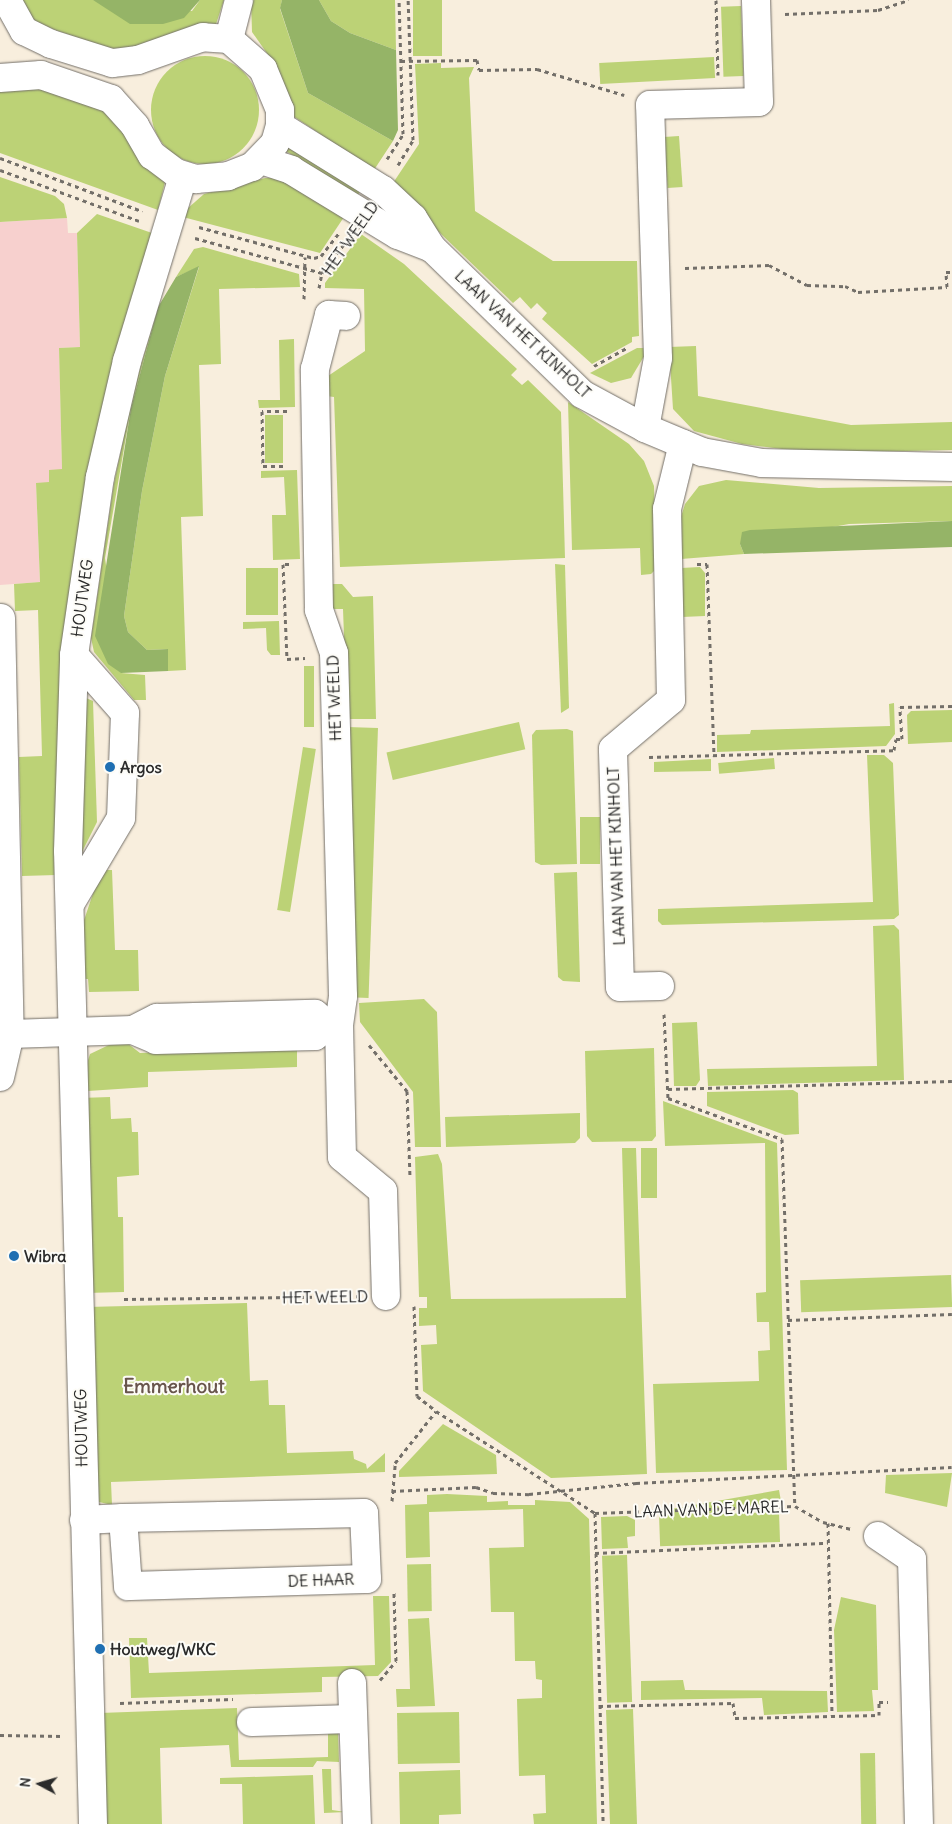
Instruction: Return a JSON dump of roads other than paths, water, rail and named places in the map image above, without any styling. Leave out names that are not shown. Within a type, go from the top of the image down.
[{"type":"street","points":[[0,78],[41,75],[111,99],[135,126],[152,155],[183,177],[228,176],[262,160],[275,144],[280,126],[280,110],[264,68],[229,39],[203,37],[138,60],[112,63],[51,44],[24,30],[7,0]]},
{"type":"street","points":[[229,39],[239,0]]},
{"type":"street","points":[[645,428],[657,341],[650,105],[759,102],[756,7]]},
{"type":"street","name":"LAAN VAN HET KINHOLT","points":[[280,126],[377,186],[413,218],[432,248],[582,394],[645,428],[683,444],[762,463],[952,467]]},
{"type":"street","name":"LAAN VAN HET KINHOLT","points":[[262,160],[291,170],[398,235],[432,248]]},
{"type":"street","name":"HOUTWEG","points":[[93,1824],[72,1032],[70,904],[74,655],[100,478],[127,361],[183,177]]},
{"type":"street","name":"HET WEELD","points":[[337,316],[315,369],[319,610],[334,653],[343,996],[334,1025],[342,1158],[383,1192],[386,1296]]},
{"type":"street","name":"LAAN VAN HET KINHOLT","points":[[658,986],[620,987],[613,749],[671,700],[667,509],[683,444]]},
{"type":"street","points":[[0,1077],[10,1034],[1,618]]},
{"type":"street","points":[[70,904],[121,818],[125,713],[74,655]]},
{"type":"street","points":[[10,1034],[133,1030],[166,1040],[315,1036],[334,1025]]},
{"type":"street","name":"DE HAAR","points":[[84,1520],[123,1518],[364,1513],[367,1578],[128,1586],[123,1518]]},
{"type":"street","points":[[878,1536],[912,1559],[914,1702],[919,1824]]},
{"type":"street","points":[[352,1682],[357,1824]]},
{"type":"street","points":[[251,1722],[353,1719]]},
{"type":"place","name":"Argos","points":[[110,767]]},
{"type":"place","name":"Wibra","points":[[14,1256]]},
{"type":"place","name":"Houtweg/WKC","points":[[100,1649]]},
{"type":"district","name":"Emmerhout","points":[[174,1387]]}]
